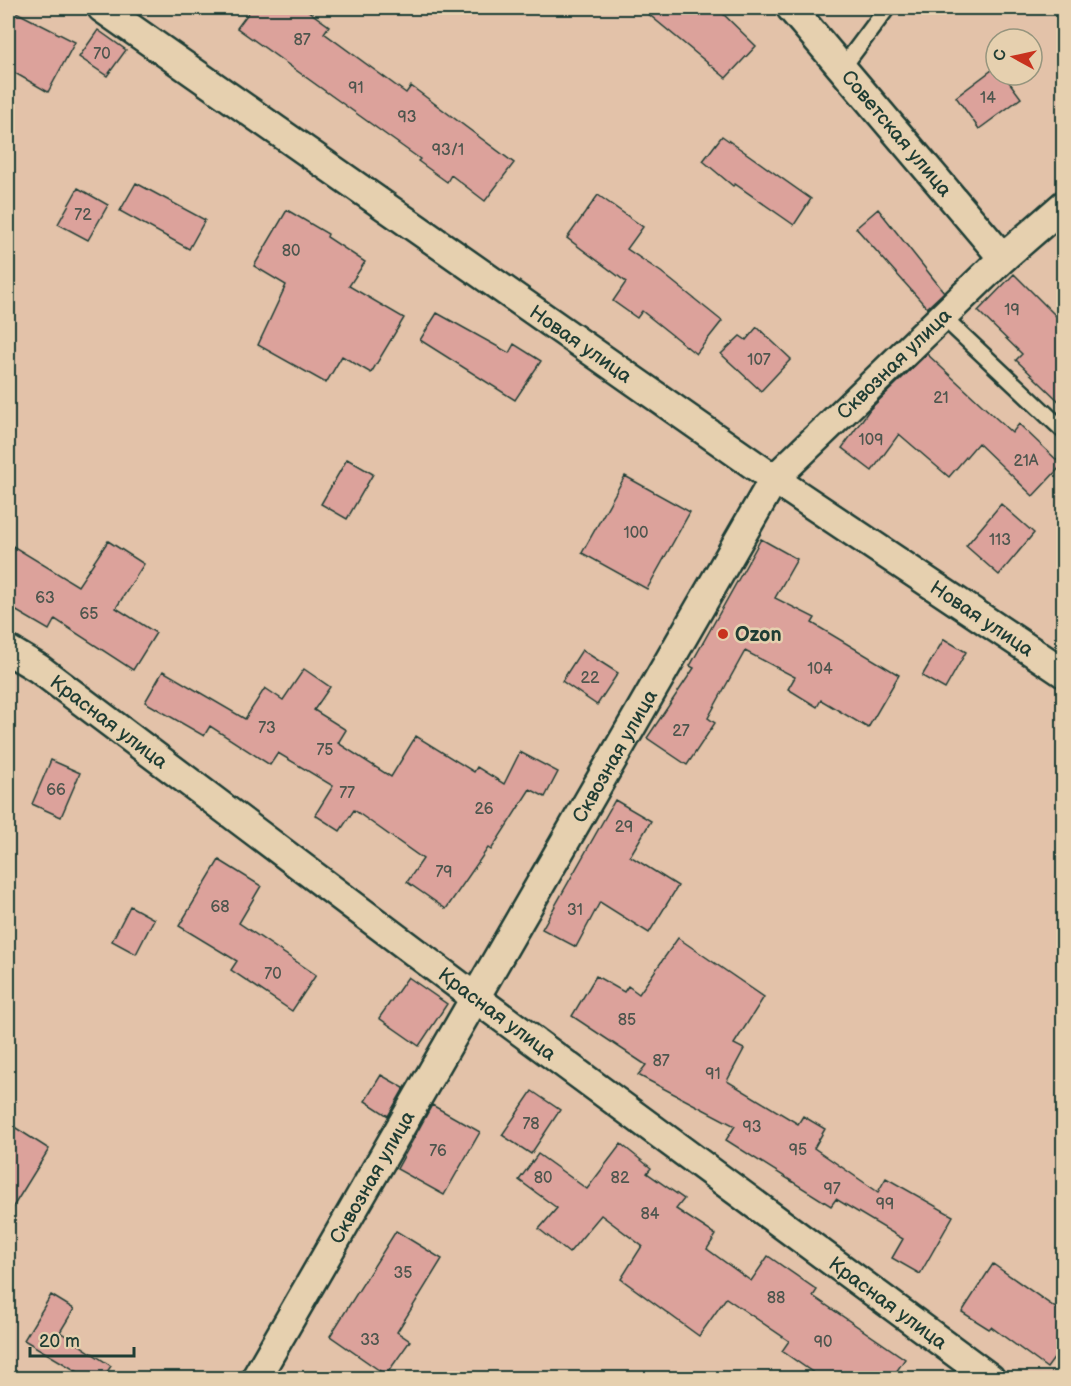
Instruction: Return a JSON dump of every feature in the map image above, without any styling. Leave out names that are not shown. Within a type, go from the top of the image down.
[{"type":"street","name":"Новая улица","points":[[102,8],[774,479],[1064,673]]},
{"type":"street","name":"Советская улица","points":[[791,8],[1003,258]]},
{"type":"street","name":"Сквозная улица","points":[[256,1378],[477,999],[774,479],[1003,258],[1064,205]]},
{"type":"street","name":"Красная улица","points":[[8,650],[38,668],[477,999],[990,1378]]},
{"type":"lane","points":[[843,67],[887,8]]},
{"type":"lane","points":[[942,316],[1064,431]]},
{"type":"building","points":[[8,8],[75,42],[48,92],[8,69]]},
{"type":"building","points":[[252,8],[304,8],[329,26],[324,33],[406,93],[411,86],[514,163],[485,201],[451,175],[447,182],[418,161],[420,159],[237,28]]},
{"type":"building","points":[[641,8],[717,8],[756,46],[726,78]]},
{"type":"building","points":[[98,30],[126,50],[107,76],[79,57]]},
{"type":"building","points":[[984,76],[984,87],[1013,87],[1021,98],[979,129],[956,97]]},
{"type":"building","points":[[722,136],[811,199],[794,225],[735,184],[733,186],[703,161]]},
{"type":"building","points":[[136,183],[205,220],[189,249],[120,211]]},
{"type":"building","points":[[78,188],[108,205],[88,240],[58,224]]},
{"type":"building","points":[[598,195],[643,227],[627,249],[661,272],[722,321],[696,354],[642,311],[637,318],[613,301],[626,282],[567,238]]},
{"type":"building","points":[[878,209],[944,292],[927,308],[856,228]]},
{"type":"building","points":[[287,210],[328,234],[327,237],[365,262],[349,286],[404,318],[371,373],[342,356],[326,383],[258,345],[286,285],[254,266]]},
{"type":"building","points":[[1014,274],[1064,324],[1064,406],[1016,360],[1022,354],[978,311]]},
{"type":"building","points":[[437,313],[509,353],[514,344],[541,361],[515,400],[420,340]]},
{"type":"building","points":[[757,327],[791,359],[761,391],[721,354],[740,336],[746,340]]},
{"type":"building","points":[[927,354],[1012,433],[1019,424],[1062,465],[1033,496],[978,443],[949,477],[899,434],[872,471],[842,448],[870,409]]},
{"type":"building","points":[[347,459],[373,474],[347,519],[321,504]]},
{"type":"building","points":[[625,476],[690,512],[647,589],[582,553]]},
{"type":"building","points":[[1001,504],[1034,533],[999,575],[966,546]]},
{"type":"building","points":[[761,539],[797,559],[775,598],[815,618],[812,623],[899,675],[868,728],[821,700],[817,707],[788,689],[795,677],[745,651],[708,718],[715,723],[687,765],[647,738],[694,668],[690,666]]},
{"type":"building","points":[[108,541],[144,564],[116,608],[156,633],[133,670],[55,619],[49,630],[8,606],[8,543],[78,586]]},
{"type":"building","points":[[944,639],[966,652],[945,689],[922,676]]},
{"type":"building","points":[[582,650],[618,673],[597,705],[562,681]]},
{"type":"building","points":[[304,669],[330,687],[314,710],[346,730],[338,743],[391,777],[416,736],[474,772],[477,767],[504,784],[520,752],[558,772],[545,797],[530,789],[491,850],[488,848],[446,909],[407,882],[423,859],[354,810],[340,831],[315,815],[333,786],[278,753],[270,765],[210,726],[204,736],[145,702],[163,671],[245,719],[265,688],[283,700]]},
{"type":"building","points":[[51,760],[80,773],[61,817],[32,804]]},
{"type":"building","points":[[615,800],[651,821],[630,856],[678,886],[649,933],[600,902],[576,947],[542,929]]},
{"type":"building","points":[[219,860],[261,886],[239,923],[316,975],[292,1011],[231,970],[237,961],[179,926]]},
{"type":"building","points":[[130,906],[154,919],[136,954],[112,941]]},
{"type":"building","points":[[678,938],[764,997],[734,1044],[744,1049],[727,1081],[798,1124],[803,1116],[825,1129],[814,1148],[878,1192],[886,1178],[953,1216],[920,1274],[892,1258],[903,1239],[836,1199],[831,1206],[726,1140],[735,1126],[638,1075],[646,1065],[572,1016],[596,976],[624,992],[628,986],[639,994]]},
{"type":"building","points":[[408,977],[447,1004],[419,1046],[379,1018]]},
{"type":"building","points":[[381,1075],[404,1088],[388,1116],[365,1101]]},
{"type":"building","points":[[532,1091],[560,1110],[531,1154],[502,1135]]},
{"type":"building","points":[[432,1105],[480,1132],[444,1195],[397,1169]]},
{"type":"building","points":[[8,1123],[49,1149],[8,1215]]},
{"type":"building","points":[[621,1144],[651,1168],[647,1173],[684,1199],[676,1209],[716,1235],[707,1249],[751,1281],[768,1256],[817,1290],[813,1296],[905,1359],[892,1378],[821,1378],[782,1351],[789,1341],[726,1298],[699,1336],[621,1279],[642,1246],[601,1215],[569,1253],[539,1229],[557,1208],[519,1180],[538,1154],[587,1189]]},
{"type":"building","points":[[396,1231],[442,1259],[397,1332],[410,1341],[386,1375],[330,1336]]},
{"type":"building","points":[[993,1264],[1064,1314],[1064,1345],[1047,1368],[991,1327],[989,1329],[962,1312]]},
{"type":"building","points":[[51,1295],[74,1309],[60,1332],[111,1366],[103,1378],[88,1378],[24,1340]]},
{"type":"place","name":"Ozon","points":[[723,634]]}]
